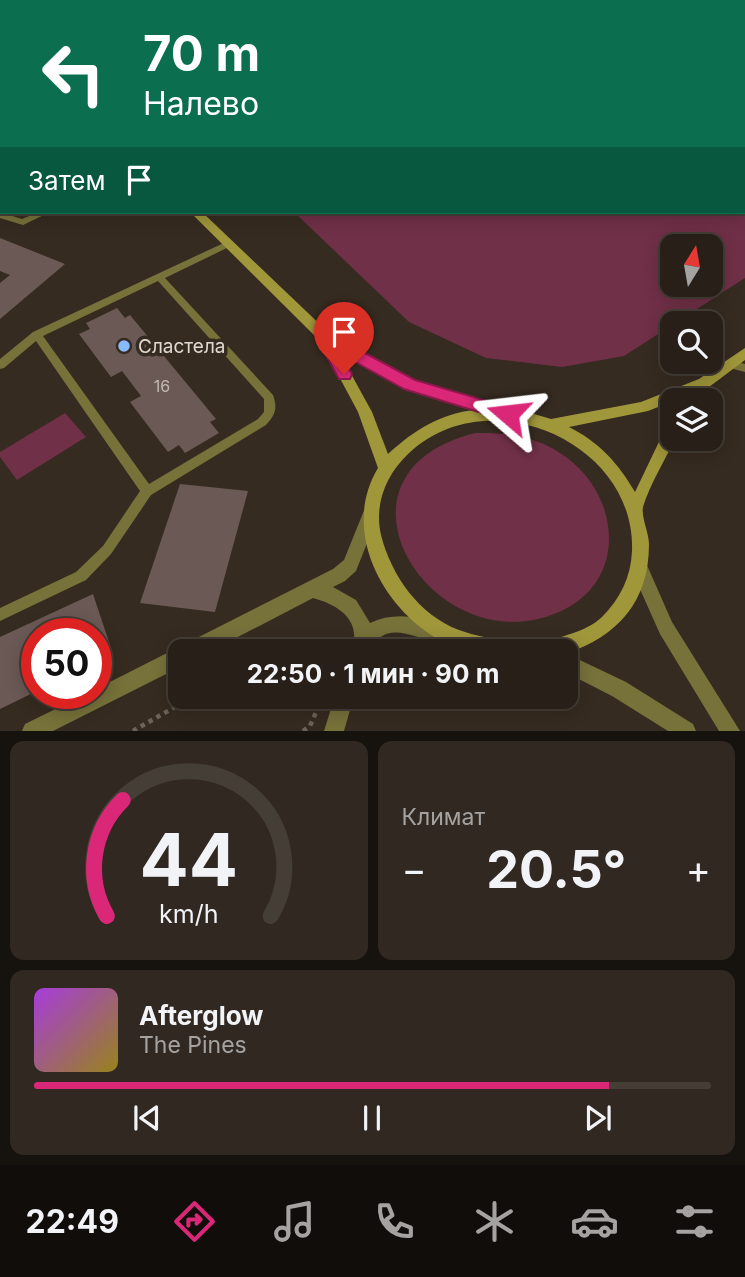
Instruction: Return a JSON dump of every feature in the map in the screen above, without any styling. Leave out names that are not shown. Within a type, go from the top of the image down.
[{"type":"main road","points":[[198,214],[324,337],[410,385],[550,425],[578,439],[602,457],[621,481],[635,508],[642,538],[640,569],[628,598],[608,623],[578,641]]},
{"type":"main road","points":[[324,337],[365,412],[386,468]]},
{"type":"main road","points":[[550,425],[643,407],[704,383],[745,353]]},
{"type":"main road","points":[[700,388],[704,383]]},
{"type":"main road","points":[[459,639],[441,631],[415,611],[395,589],[380,564],[373,537],[372,511],[376,489],[386,468],[402,447],[433,427],[450,419],[478,414],[508,414]]},
{"type":"main road","points":[[635,508],[662,451]]},
{"type":"street","points":[[216,639],[331,582],[350,565],[372,511]]},
{"type":"street","points":[[640,569],[666,628],[730,731]]},
{"type":"street","points":[[314,590],[335,595],[355,612],[363,625],[362,639]]},
{"type":"street","points":[[368,639],[374,631],[388,623],[399,622],[455,639]]},
{"type":"street","points":[[32,731],[168,663]]},
{"type":"street","points":[[578,668],[619,689],[686,731]]},
{"type":"street","points":[[334,731],[341,709]]},
{"type":"lane","points":[[0,215],[23,222],[41,214]]},
{"type":"lane","points":[[0,365],[37,335],[228,244]]},
{"type":"lane","points":[[0,615],[69,584],[91,568],[107,550],[147,491],[262,422],[272,407],[270,398],[159,277]]},
{"type":"lane","points":[[37,335],[147,491]]},
{"type":"lane","points":[[730,364],[745,368]]},
{"type":"path","points":[[133,731],[171,709]]},
{"type":"path","points":[[303,731],[310,726],[317,709]]},
{"type":"shaded area","points":[[296,214],[745,214],[745,278],[723,292],[723,234],[660,234],[660,298],[714,298],[694,311],[660,311],[660,333],[624,356],[562,367],[486,358],[409,322]]},
{"type":"shaded area","points":[[65,413],[86,437],[17,480],[0,457],[0,452]]},
{"type":"shaded area","points":[[475,433],[511,435],[534,440],[556,450],[584,474],[598,494],[606,516],[609,538],[606,560],[597,581],[581,598],[559,612],[512,622],[470,613],[434,590],[408,558],[396,522],[401,486],[426,455]]},
{"type":"building","points":[[0,238],[65,264],[0,319],[0,283],[10,275],[0,271]]},
{"type":"building","points":[[117,308],[125,318],[130,315],[216,419],[210,422],[219,433],[185,453],[179,445],[168,452],[130,402],[141,396],[122,371],[111,377],[79,334],[90,329],[86,323]]},
{"type":"building","points":[[180,484],[248,491],[215,612],[140,603]]},
{"type":"building","points":[[93,594],[101,618],[41,618]]},
{"type":"building","points":[[21,627],[21,699],[0,709],[0,637]]},
{"type":"place","name":"Сластела","points":[[124,346]]},
{"type":"route","points":[[344,374],[324,337],[410,385],[508,414]]}]
